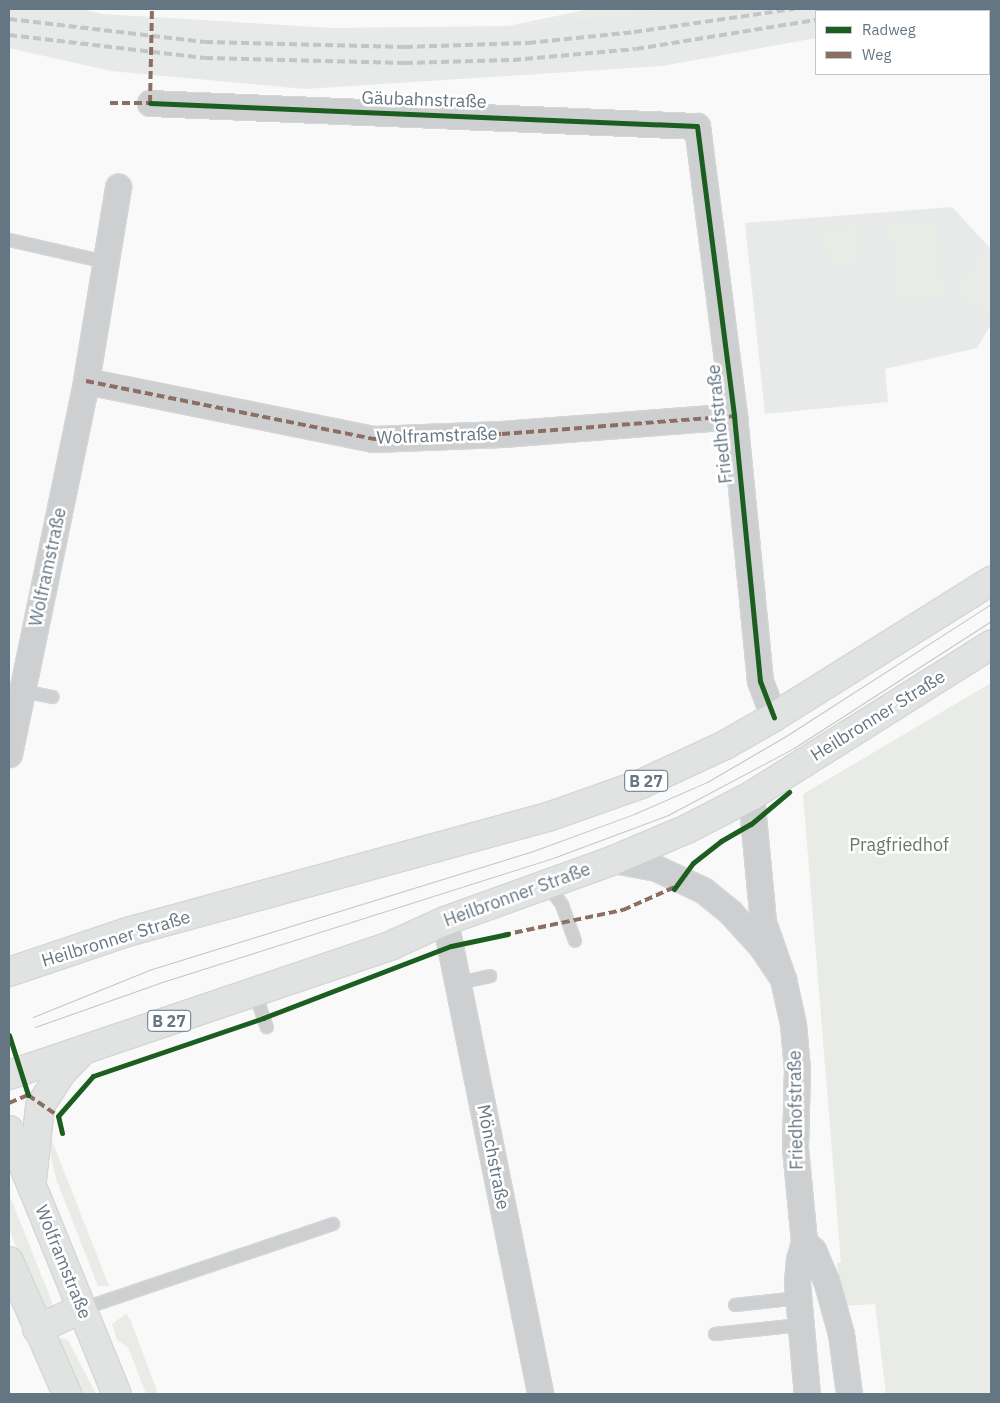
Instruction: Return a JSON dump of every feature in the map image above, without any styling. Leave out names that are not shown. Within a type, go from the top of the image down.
[{"type":"main road","name":"Heilbronner Straße","points":[[9,972],[127,932],[548,816],[666,773],[774,717],[991,581]]},
{"type":"main road","name":"Heilbronner Straße","points":[[9,1075],[392,946],[445,921],[614,860],[687,829],[751,796],[991,644]]},
{"type":"main road","points":[[31,1184],[40,1106],[62,1072],[84,1050]]},
{"type":"main road","name":"Wolframstraße","points":[[9,1130],[117,1394]]},
{"type":"main road","points":[[9,1261],[37,1329],[67,1394]]},
{"type":"main road","points":[[37,1329],[82,1310]]},
{"type":"street","name":"Gäubahnstraße","points":[[150,103],[697,126]]},
{"type":"street","name":"Friedhofstraße","points":[[697,126],[734,416],[760,681],[774,717]]},
{"type":"street","name":"Wolframstraße","points":[[9,754],[86,381],[118,187]]},
{"type":"street","name":"Wolframstraße","points":[[86,381],[373,439],[502,434],[734,416]]},
{"type":"street","name":"Friedhofstraße","points":[[751,796],[763,922],[783,979],[793,1024],[797,1070],[794,1148],[804,1242],[798,1259],[799,1298],[807,1394]]},
{"type":"street","name":"Friedhofstraße","points":[[614,860],[656,868],[703,890],[730,912],[761,946],[783,979]]},
{"type":"street","name":"Mönchstraße","points":[[445,921],[540,1394]]},
{"type":"street","name":"Friedhofstraße","points":[[804,1242],[813,1250],[826,1280],[841,1334],[849,1394]]},
{"type":"lane","points":[[9,240],[106,262]]},
{"type":"lane","points":[[22,691],[52,697]]},
{"type":"lane","points":[[547,884],[562,905],[575,942]]},
{"type":"lane","points":[[458,983],[490,976]]},
{"type":"lane","points":[[254,993],[267,1027]]},
{"type":"lane","points":[[82,1310],[333,1224]]},
{"type":"lane","points":[[735,1305],[799,1298]]},
{"type":"lane","points":[[716,1334],[801,1325]]},
{"type":"shaded area","points":[[9,9],[80,9],[103,14],[332,28],[508,26],[666,9],[970,9],[815,10],[815,38],[662,66],[305,89],[111,71],[9,48]]},
{"type":"shaded area","points":[[952,207],[989,247],[955,292],[991,311],[991,325],[977,348],[885,369],[888,402],[765,414],[745,223]]},
{"type":"green space","points":[[589,9],[666,9],[508,26]]},
{"type":"green space","points":[[935,218],[945,295],[896,300],[887,224]]},
{"type":"green space","points":[[857,224],[860,263],[827,266],[823,227]]},
{"type":"green space","points":[[989,247],[991,247],[991,311],[955,292]]},
{"type":"green space","name":"Pragfriedhof","points":[[991,683],[991,1394],[886,1394],[875,1304],[842,1306],[837,1263],[841,1262],[803,794]]},
{"type":"green space","points":[[51,1138],[109,1286],[98,1286],[56,1179],[47,1140]]},
{"type":"green space","points":[[9,1194],[52,1302],[52,1306],[47,1311],[40,1307],[9,1229]]},
{"type":"green space","points":[[126,1314],[130,1319],[158,1394],[146,1394],[128,1347],[117,1340],[112,1324]]},
{"type":"green space","points":[[61,1338],[68,1340],[96,1394],[78,1394],[58,1340]]},
{"type":"tram line","points":[[33,1017],[152,969],[533,851],[634,814],[707,782],[786,736],[991,604]]},
{"type":"tram line","points":[[35,1027],[159,983],[553,858],[668,815],[794,748],[991,621]]},
{"type":"railway","points":[[9,19],[205,42],[405,47],[528,43],[634,32],[794,9]]},
{"type":"railway","points":[[872,10],[878,9]]},
{"type":"railway","points":[[9,35],[205,58],[405,63],[513,60],[636,49],[815,20]]},
{"type":"marked path","points":[[110,103],[150,103],[152,9]]},
{"type":"marked path","points":[[86,381],[373,439],[502,434],[734,416]]},
{"type":"marked path","points":[[503,935],[623,910],[675,887]]},
{"type":"marked path","points":[[9,1103],[28,1095],[58,1116]]},
{"type":"cycle path","points":[[150,103],[697,126],[734,416],[760,681],[774,717]]},
{"type":"cycle path","points":[[674,889],[693,863],[721,841],[751,824],[789,792]]},
{"type":"cycle path","points":[[62,1133],[58,1116],[93,1076],[263,1018],[451,946],[508,934]]},
{"type":"cycle path","points":[[9,1035],[28,1095]]}]
